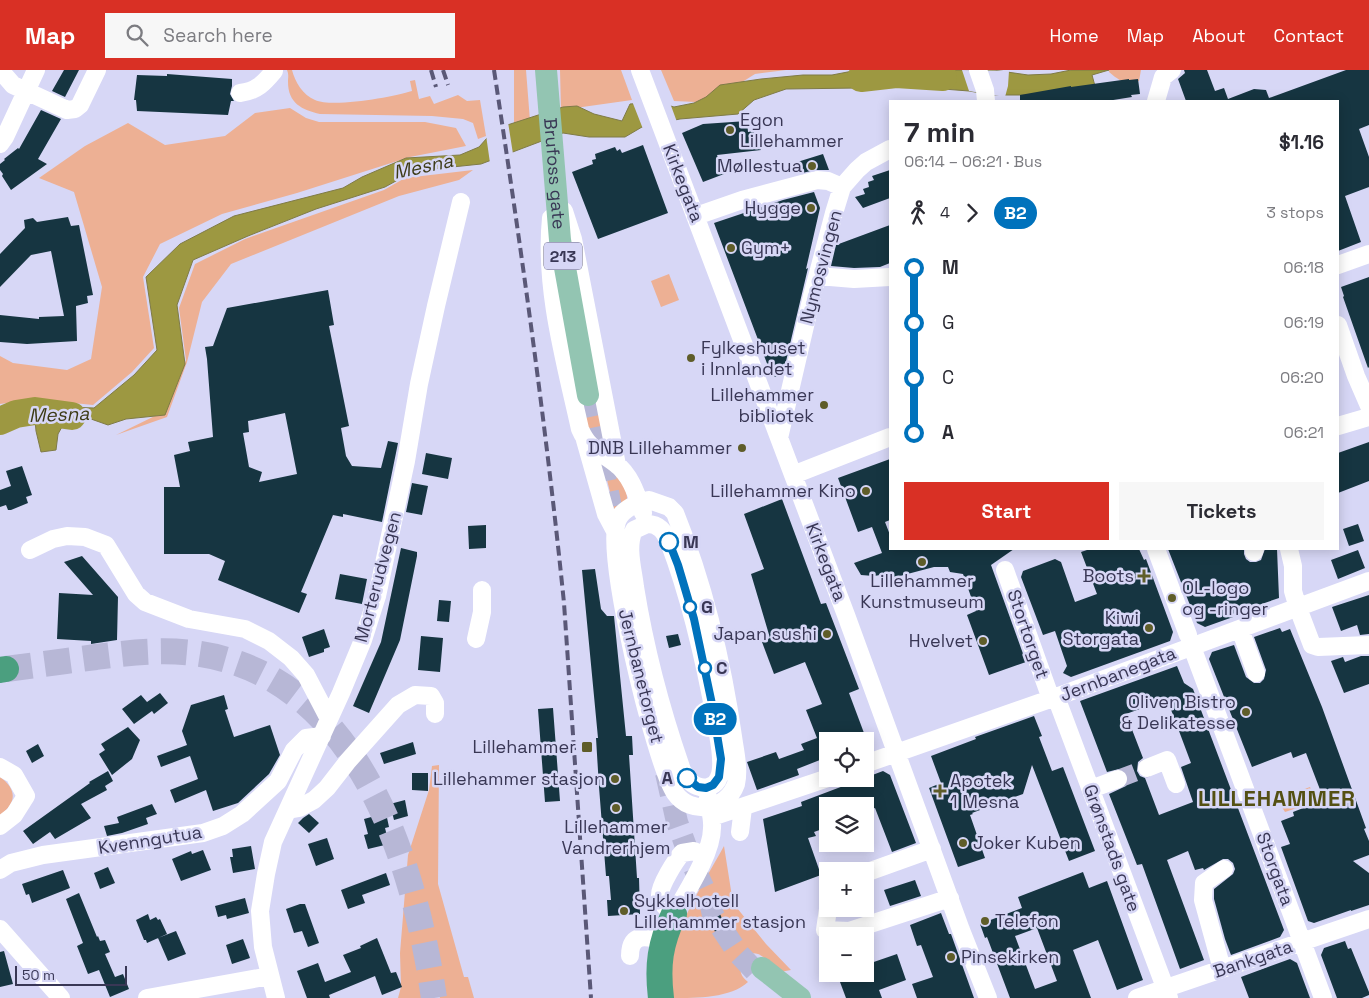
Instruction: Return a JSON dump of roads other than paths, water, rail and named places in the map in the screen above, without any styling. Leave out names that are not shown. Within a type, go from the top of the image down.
[{"type":"highway","points":[[661,998],[658,974],[664,941],[674,914]]},
{"type":"main road","name":"Brufoss gate","points":[[546,70],[555,183],[565,274],[588,395]]},
{"type":"main road","points":[[785,998],[759,970],[800,998]]},
{"type":"street","points":[[0,70],[13,85],[67,110],[75,109],[80,105],[97,70]]},
{"type":"street","points":[[0,144],[36,70]]},
{"type":"street","name":"Kirkegata","points":[[640,70],[846,615],[988,998]]},
{"type":"street","points":[[978,70],[986,98]]},
{"type":"street","points":[[1155,100],[1163,77],[1172,70]]},
{"type":"street","points":[[240,93],[250,92],[260,87],[275,74]]},
{"type":"street","name":"Nymosvingen","points":[[779,438],[818,276],[842,187],[856,170],[889,149]]},
{"type":"street","points":[[696,216],[742,200],[817,180],[828,180],[842,187]]},
{"type":"street","points":[[555,183],[549,241],[552,286],[568,377],[580,429],[606,514],[615,532]]},
{"type":"street","points":[[555,183],[573,239],[617,465]]},
{"type":"street","name":"Morterudvegen","points":[[276,998],[263,947],[261,904],[273,842],[364,640],[377,596],[406,462],[419,384],[461,202]]},
{"type":"street","points":[[1339,265],[1369,254]]},
{"type":"street","points":[[818,276],[854,279],[889,277]]},
{"type":"street","points":[[1339,328],[1369,406]]},
{"type":"street","points":[[1339,426],[1369,417]]},
{"type":"street","points":[[793,476],[889,437]]},
{"type":"street","points":[[584,440],[600,455],[617,465],[634,489],[647,524]]},
{"type":"street","points":[[615,532],[618,519],[628,508],[639,502],[649,500],[669,507],[675,513],[702,591],[716,647],[730,719],[737,778],[729,796],[711,812]]},
{"type":"street","points":[[647,524],[658,526],[669,542],[686,592],[704,661],[721,759],[719,777],[713,785],[706,788],[692,784],[682,770],[664,715],[643,634],[630,542],[634,530],[647,524]]},
{"type":"street","name":"Jernbanetorget","points":[[615,532],[626,628],[648,718],[667,776],[675,793],[683,802],[711,812]]},
{"type":"street","points":[[30,550],[53,539],[67,536],[85,537],[106,544],[136,594],[145,602],[189,619],[245,629],[269,641],[291,658],[306,675],[329,719]]},
{"type":"street","name":"Storgata","points":[[1156,550],[1323,998]]},
{"type":"street","points":[[1289,550],[1293,591],[1312,645],[1318,647],[1369,645]]},
{"type":"street","name":"Stortorget","points":[[1005,570],[1053,698]]},
{"type":"street","name":"Jernbanegata","points":[[874,761],[896,753],[945,730],[1053,698],[1369,581]]},
{"type":"street","points":[[476,639],[482,612],[482,590]]},
{"type":"street","points":[[1240,629],[1256,673]]},
{"type":"street","points":[[288,810],[299,808],[314,800],[327,788],[348,761],[398,705],[415,695],[431,696],[435,703],[436,714]]},
{"type":"street","name":"Grønstads gate","points":[[1053,698],[1091,789],[1167,993]]},
{"type":"street","name":"Kvenngutua","points":[[0,870],[11,863],[43,855],[203,833],[223,826],[242,814],[278,781],[294,750],[306,738],[322,736]]},
{"type":"street","points":[[1147,768],[1167,760],[1176,784]]},
{"type":"street","points":[[0,826],[14,815],[26,796],[7,771]]},
{"type":"street","points":[[1091,789],[1118,779]]},
{"type":"street","points":[[711,812],[741,808],[819,781]]},
{"type":"street","points":[[704,855],[694,851],[682,853],[662,887],[660,895],[662,902],[674,914],[700,866],[711,841],[711,812],[706,788]]},
{"type":"street","points":[[740,832],[741,808]]},
{"type":"street","points":[[874,870],[932,849]]},
{"type":"street","points":[[1222,969],[1203,900],[1204,883],[1224,869]]},
{"type":"street","points":[[827,917],[825,930],[849,931],[950,898]]},
{"type":"street","name":"Bankgata","points":[[1137,998],[1167,993],[1222,969],[1369,919]]},
{"type":"street","points":[[0,929],[61,998]]},
{"type":"street","points":[[630,956],[631,946],[637,939],[645,936],[664,941]]},
{"type":"street","points":[[147,998],[270,976]]},
{"type":"water","points":[[858,70],[898,70],[897,85],[865,83],[858,88],[786,89],[754,100],[738,114],[680,119],[642,127],[625,137],[589,137],[563,133],[481,164],[414,171],[385,187],[316,209],[193,260],[177,305],[185,364],[165,415],[126,419],[108,425],[91,419],[63,425],[58,434],[56,450],[41,452],[36,431],[34,409],[36,406],[94,408],[134,375],[157,350],[146,277],[180,244],[234,216],[343,188],[362,177],[406,158],[460,155],[479,147],[495,129],[563,107],[577,106],[594,114],[622,121],[630,104],[657,102],[674,107],[694,103],[706,97],[720,85],[803,75],[832,75]]},
{"type":"water","points":[[905,70],[993,70],[1028,75],[1051,74],[1071,70],[1109,70],[1092,75],[1095,86],[1031,95],[993,95],[969,91],[904,86]]},
{"type":"waterway","name":"Mesna","points":[[861,78],[896,74],[943,77]]},
{"type":"waterway","name":"Mesna","points":[[0,421],[16,414],[35,411],[72,416]]},
{"type":"tunnel","points":[[588,395],[611,507]]},
{"type":"tunnel","points":[[6,669],[132,653],[156,651],[193,653],[250,668],[297,696],[336,735],[368,781],[392,833],[411,889],[425,944],[434,998]]},
{"type":"tunnel","points":[[1118,779],[1147,768]]},
{"type":"tunnel","points":[[666,773],[677,822],[692,863],[710,902],[713,915],[738,953],[756,972]]},
{"type":"railway","points":[[431,70],[436,87]]},
{"type":"railway","points":[[443,70],[448,85]]},
{"type":"railway","points":[[494,70],[532,336],[564,603],[591,998]]},
{"type":"place","name":"Egon Lillehammer","points":[[730,130]]},
{"type":"place","name":"Møllestua","points":[[812,166]]},
{"type":"place","name":"Hygge","points":[[811,208]]},
{"type":"place","name":"Gym+","points":[[731,248]]},
{"type":"place","name":"Fylkeshuset i Innlandet","points":[[691,358]]},
{"type":"place","name":"Lillehammer bibliotek","points":[[824,405]]},
{"type":"place","name":"DNB Lillehammer","points":[[742,448]]},
{"type":"place","name":"Lillehammer Kino","points":[[866,491]]},
{"type":"place","name":"M","points":[[669,542]]},
{"type":"place","name":"Lillehammer Kunstmuseum","points":[[922,562]]},
{"type":"place","name":"Boots","points":[[1144,576]]},
{"type":"place","name":"OL-logo og -ringer","points":[[1172,598]]},
{"type":"place","name":"G","points":[[690,607]]},
{"type":"place","name":"Kiwi Storgata","points":[[1149,628]]},
{"type":"place","name":"Japan sushi","points":[[827,634]]},
{"type":"place","name":"Hvelvet","points":[[983,641]]},
{"type":"place","name":"C","points":[[705,668]]},
{"type":"place","name":"Oliven Bistro & Delikatesse","points":[[1246,712]]},
{"type":"place","name":"Lillehammer","points":[[587,747]]},
{"type":"place","name":"A","points":[[687,778]]},
{"type":"place","name":"Lillehammer stasjon","points":[[615,779]]},
{"type":"place","name":"Apotek 1 Mesna","points":[[940,791]]},
{"type":"place","name":"Lillehammer Vandrerhjem","points":[[616,808]]},
{"type":"place","name":"Joker Kuben","points":[[963,843]]},
{"type":"place","name":"Sykkelhotell Lillehammer stasjon","points":[[624,911]]},
{"type":"place","name":"Telefon","points":[[985,921]]},
{"type":"place","name":"Pinsekirken","points":[[951,957]]},
{"type":"district","name":"LILLEHAMMER","points":[[1277,798]]}]
